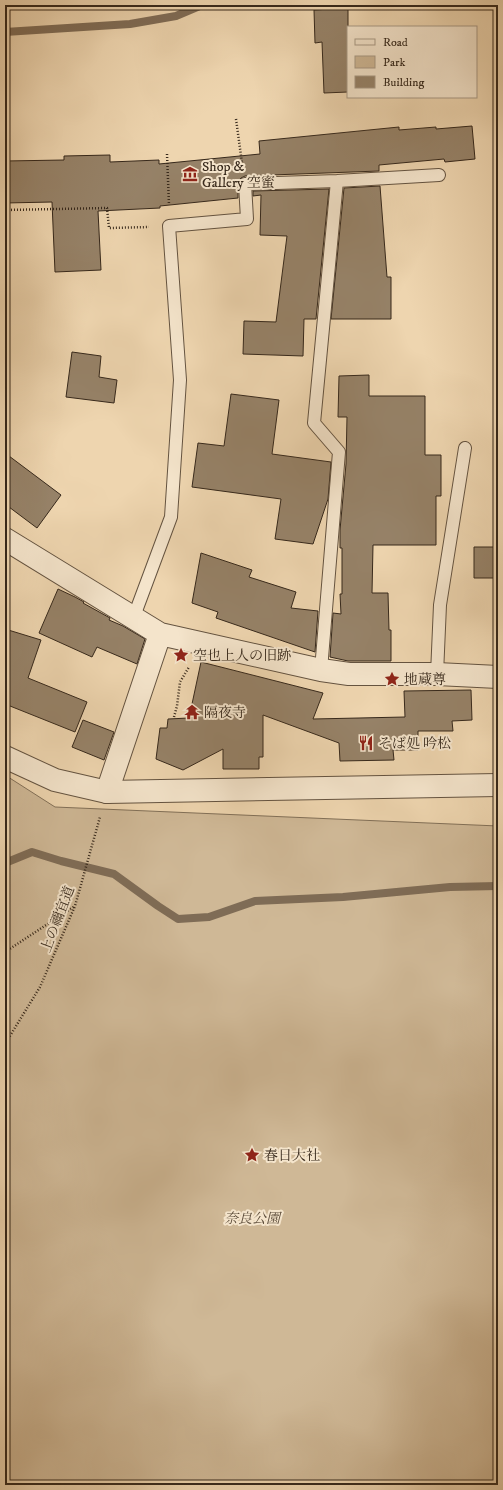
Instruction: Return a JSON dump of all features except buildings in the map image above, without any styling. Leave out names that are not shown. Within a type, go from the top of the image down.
[{"type":"street","points":[[5,539],[160,634],[321,670],[349,674],[437,674],[498,677]]},
{"type":"street","points":[[107,792],[160,634]]},
{"type":"street","points":[[5,757],[54,780],[107,792],[498,785]]},
{"type":"lane","points":[[133,618],[171,517],[180,380],[169,226],[247,219],[245,184],[337,181],[439,175]]},
{"type":"lane","points":[[321,670],[339,452],[314,423],[337,181]]},
{"type":"lane","points":[[437,674],[440,605],[465,448]]},
{"type":"path","points":[[236,119],[245,184]]},
{"type":"path","points":[[5,210],[107,208],[109,228],[169,226],[167,154]]},
{"type":"path","points":[[174,717],[180,682],[190,667]]},
{"type":"path","name":"上の禰宜道","points":[[5,1044],[40,987],[75,906],[107,792]]},
{"type":"path","points":[[5,952],[75,906]]},
{"type":"green space","name":"奈良公園","points":[[5,775],[55,807],[498,826],[498,1485],[5,1485]]},
{"type":"waterway","points":[[5,32],[130,24],[176,16],[202,5]]},
{"type":"waterway","points":[[5,863],[32,852],[114,874],[178,919],[209,917],[255,901],[343,897],[450,887],[498,886]]},
{"type":"place","name":"Shop & Gallery 空蜜","points":[[190,174]]},
{"type":"place","name":"空也上人の旧跡","points":[[181,655]]},
{"type":"place","name":"地蔵尊","points":[[392,679]]},
{"type":"place","name":"隔夜寺","points":[[192,712]]},
{"type":"place","name":"そば処 吟松","points":[[366,743]]},
{"type":"place","name":"春日大社","points":[[252,1155]]}]
